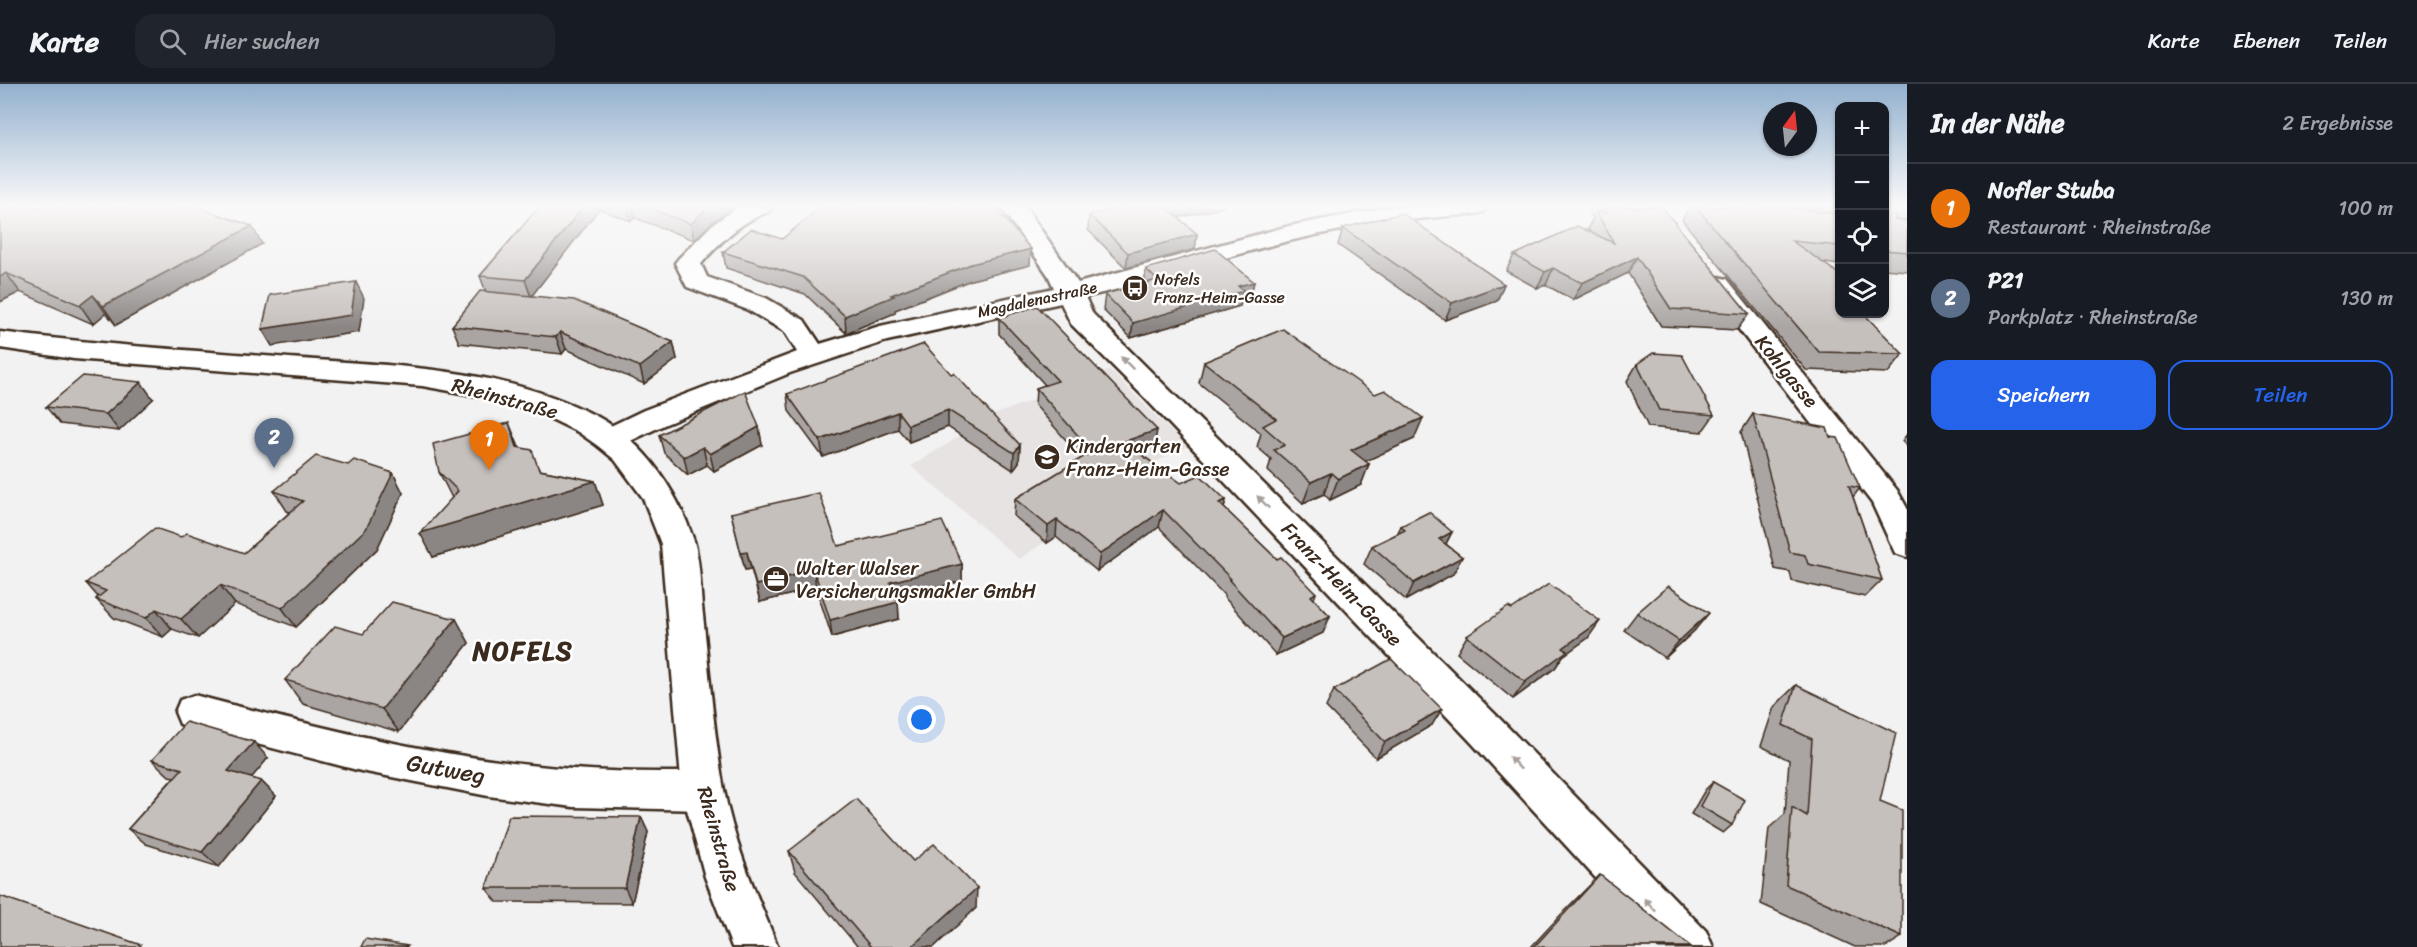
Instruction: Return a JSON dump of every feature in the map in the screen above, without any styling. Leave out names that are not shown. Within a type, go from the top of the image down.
[{"type":"street","points":[[702,247],[688,263],[696,282],[757,304],[794,326],[813,355]]},
{"type":"street","name":"Franz-Heim-Gasse","points":[[1041,247],[1061,275],[1081,318],[1484,729],[1690,947]]},
{"type":"street","name":"Magdalenastraße","points":[[609,440],[676,409],[813,355],[880,333],[1134,278],[1240,247]]},
{"type":"street","name":"Kohlgasse","points":[[1701,264],[1886,498],[1903,529]]},
{"type":"street","name":"Rheinstraße","points":[[0,340],[74,350],[422,377],[486,388],[549,406],[589,425],[626,453],[658,494],[678,544],[703,791],[727,877],[755,947]]},
{"type":"street","name":"Gutweg","points":[[194,712],[428,767],[531,784],[635,791],[703,791]]},
{"type":"shaded area","name":"Kindergarten Franz-Heim-Gasse","points":[[1110,370],[1187,447],[1139,470],[1131,486],[1019,559],[911,466],[996,414]]},
{"type":"building","points":[[0,247],[212,247],[103,306],[93,295],[80,305],[6,273],[0,277]]},
{"type":"building","points":[[505,247],[551,247],[525,280],[480,276]]},
{"type":"building","points":[[729,247],[1031,249],[971,264],[891,295],[894,296],[845,316],[803,277],[723,252]]},
{"type":"building","points":[[1122,247],[1149,247],[1128,253]]},
{"type":"building","points":[[1371,247],[1451,247],[1504,284],[1452,303]]},
{"type":"building","points":[[1531,247],[1695,247],[1749,314],[1671,309],[1637,257],[1582,283],[1553,268],[1545,272],[1514,255]]},
{"type":"building","points":[[1730,247],[1801,247],[1835,271],[1835,318],[1868,318],[1903,354],[1819,352]]},
{"type":"building","points":[[1889,247],[1907,247],[1907,252],[1889,250]]},
{"type":"building","points":[[1215,249],[1254,282],[1238,286],[1244,291],[1133,323],[1105,294],[1157,280],[1146,269]]},
{"type":"building","points":[[356,282],[351,315],[262,329],[270,295]]},
{"type":"building","points":[[480,291],[574,300],[673,342],[640,367],[560,332],[556,337],[452,326]]},
{"type":"building","points":[[1037,306],[1157,430],[1123,442],[1181,483],[1200,475],[1226,500],[1219,503],[1277,559],[1281,557],[1316,593],[1311,596],[1330,616],[1282,638],[1229,580],[1231,579],[1163,510],[1100,554],[1057,520],[1048,526],[1015,499],[1095,450],[1082,440],[1036,388],[1058,381],[999,318]]},
{"type":"building","points":[[1283,329],[1375,394],[1385,390],[1423,418],[1351,450],[1369,464],[1338,479],[1331,473],[1311,482],[1274,450],[1285,445],[1263,426],[1276,419],[1204,362]]},
{"type":"building","points":[[924,344],[1020,445],[1014,453],[948,410],[908,425],[898,412],[820,440],[787,394]]},
{"type":"building","points":[[1653,353],[1682,355],[1714,415],[1659,410],[1637,364]]},
{"type":"building","points":[[83,376],[141,382],[106,414],[46,407]]},
{"type":"building","points":[[745,391],[759,427],[710,454],[703,447],[684,457],[659,435]]},
{"type":"building","points":[[1753,414],[1827,428],[1830,437],[1838,438],[1860,488],[1849,486],[1882,580],[1808,564],[1805,555],[1790,552]]},
{"type":"building","points":[[509,423],[517,447],[532,450],[539,470],[595,481],[420,533],[458,491],[439,472],[433,444]]},
{"type":"building","points":[[316,456],[348,465],[354,460],[393,473],[366,529],[282,608],[220,585],[181,619],[156,609],[146,618],[96,599],[106,591],[86,583],[155,528],[181,537],[187,533],[244,553],[303,501],[274,491]]},
{"type":"building","points":[[819,493],[838,546],[942,521],[962,564],[890,582],[898,602],[830,620],[814,570],[756,585],[747,552],[741,553],[731,513]]},
{"type":"building","points":[[1429,512],[1452,532],[1439,539],[1462,557],[1414,583],[1372,546],[1405,530],[1401,526]]},
{"type":"building","points":[[1549,584],[1600,621],[1563,648],[1567,651],[1525,682],[1467,636],[1508,607],[1512,609]]},
{"type":"building","points":[[1668,586],[1709,613],[1679,641],[1637,613]]},
{"type":"building","points":[[392,602],[456,619],[382,709],[285,680],[335,626],[363,634]]},
{"type":"building","points":[[1391,659],[1442,709],[1385,742],[1334,690]]},
{"type":"building","points":[[1796,685],[1896,733],[1880,801],[1902,810],[1902,937],[1786,885],[1792,807],[1807,816],[1812,739],[1783,725]]},
{"type":"building","points":[[186,722],[254,742],[228,771],[261,781],[202,852],[128,829],[182,769],[152,760]]},
{"type":"building","points":[[1713,782],[1745,800],[1732,825],[1700,806]]},
{"type":"building","points":[[856,799],[913,861],[934,844],[977,888],[911,947],[871,947],[789,851]]},
{"type":"building","points":[[509,816],[641,817],[625,888],[486,888]]},
{"type":"building","points":[[1600,875],[1691,947],[1534,947]]},
{"type":"building","points":[[0,896],[141,945],[140,947],[0,947]]},
{"type":"building","points":[[365,939],[408,946],[361,947]]},
{"type":"place","name":"Nofels Franz-Heim-Gasse","points":[[1135,288]]},
{"type":"place","name":"Kindergarten Franz-Heim-Gasse","points":[[1047,457]]},
{"type":"place","name":"P21","points":[[274,468]]},
{"type":"place","name":"Nofler Stuba","points":[[489,470]]},
{"type":"place","name":"Walter Walser Versicherungsmakler GmbH","points":[[776,579]]},
{"type":"district","name":"NOFELS","points":[[523,651]]}]
